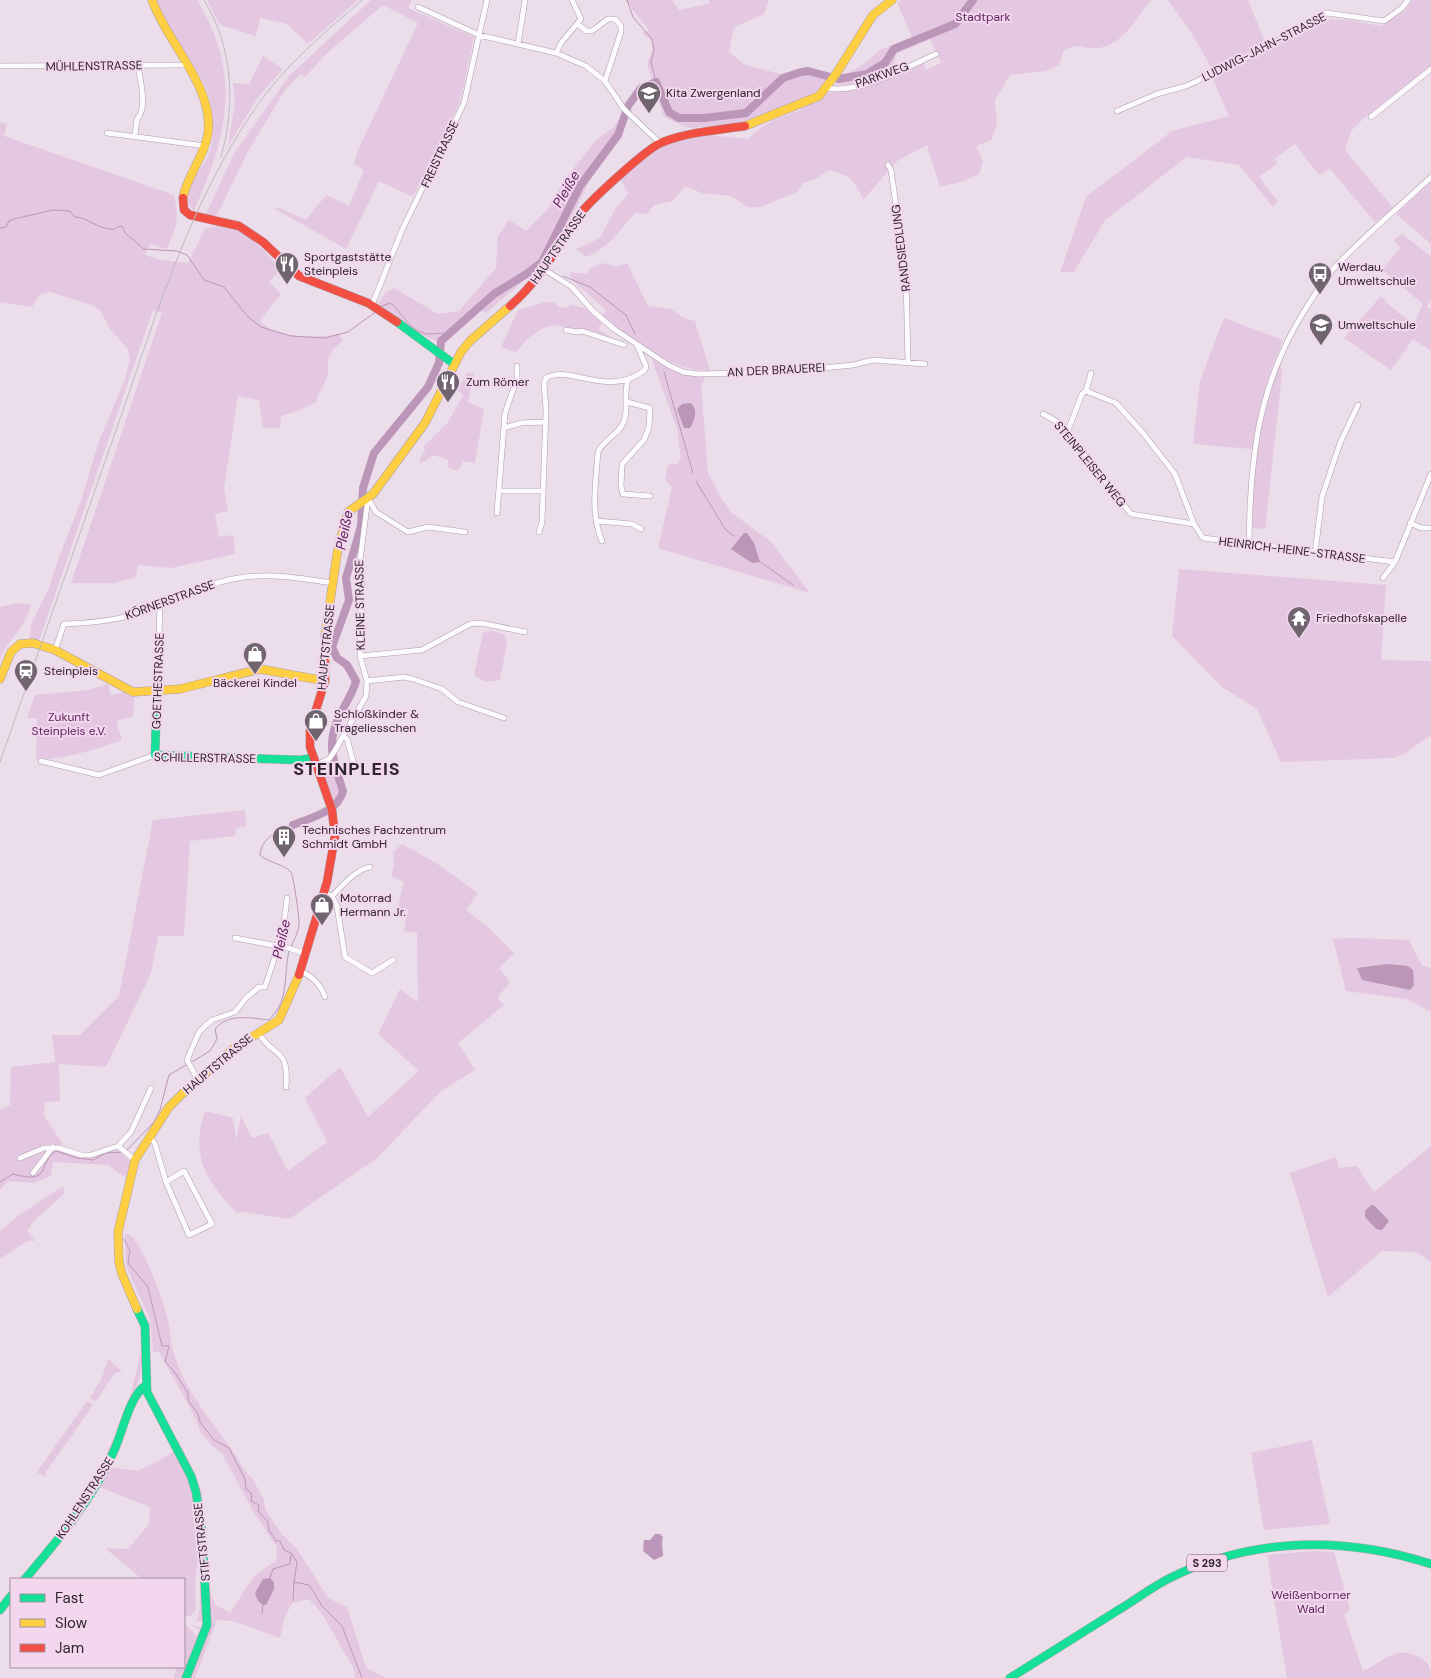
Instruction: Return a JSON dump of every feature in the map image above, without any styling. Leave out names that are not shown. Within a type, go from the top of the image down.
[{"type":"main road","points":[[152,0],[164,31],[188,65],[200,87],[208,111],[209,125],[206,146],[182,194],[183,206],[192,217],[203,220],[224,221],[240,226],[308,281],[376,307],[399,322],[433,352],[454,364]]},
{"type":"main road","name":"HAUPTSTRASSE","points":[[146,1385],[147,1345],[145,1326],[122,1274],[117,1250],[118,1232],[132,1158],[150,1136],[169,1107],[233,1049],[273,1024],[282,1016],[307,954],[334,850],[335,823],[312,761],[310,729],[325,681],[323,648],[343,525],[348,512],[373,494],[435,408],[454,364],[470,341],[520,297],[545,270],[578,216],[595,196],[660,143],[692,133],[747,126],[808,102],[829,85],[881,3],[892,0]]},
{"type":"main road","points":[[0,678],[11,652],[20,644],[33,643],[55,650],[133,692],[180,689],[260,669],[325,681]]},
{"type":"main road","name":"GOETHESTRASSE","points":[[155,755],[157,691]]},
{"type":"main road","name":"SCHILLERSTRASSE","points":[[155,755],[312,761]]},
{"type":"main road","name":"KOHLENSTRASSE","points":[[27,1578],[70,1524],[102,1475],[122,1434],[138,1390],[146,1385]]},
{"type":"main road","name":"STIFTSTRASSE","points":[[146,1385],[150,1399],[191,1476],[200,1508],[207,1595],[207,1625],[186,1678]]},
{"type":"main road","name":"S 293","points":[[1010,1678],[1177,1575],[1224,1557],[1263,1547],[1332,1544],[1381,1549],[1431,1564]]},
{"type":"main road","points":[[0,1610],[10,1597]]},
{"type":"street","name":"FREISTRASSE","points":[[376,307],[402,230],[464,103],[487,0]]},
{"type":"street","points":[[518,44],[526,0]]},
{"type":"street","points":[[556,53],[561,43],[582,19],[572,0]]},
{"type":"street","name":"LUDWIG-JAHN-STRASSE","points":[[1117,111],[1157,94],[1186,86],[1236,64],[1327,13],[1384,21],[1408,0]]},
{"type":"street","points":[[418,7],[479,35],[556,53],[586,66],[605,81],[630,115],[660,143]]},
{"type":"street","points":[[578,24],[586,31],[592,32],[608,19],[614,18],[620,26],[621,32],[605,81]]},
{"type":"street","name":"PARKWEG","points":[[829,85],[838,90],[875,81],[936,54]]},
{"type":"street","name":"MÜHLENSTRASSE","points":[[0,66],[188,65]]},
{"type":"street","points":[[135,135],[137,119],[141,115],[142,104],[138,66]]},
{"type":"street","points":[[1372,117],[1431,69]]},
{"type":"street","points":[[107,133],[135,135],[206,146]]},
{"type":"street","name":"RANDSIEDLUNG","points":[[888,165],[891,170],[906,277],[908,362]]},
{"type":"street","points":[[1249,545],[1253,454],[1266,392],[1280,357],[1302,315],[1333,269],[1431,177]]},
{"type":"street","name":"AN DER BRAUEREI","points":[[545,270],[572,287],[592,311],[626,337],[668,365],[683,372],[698,374],[780,372],[853,365],[873,360],[925,364]]},
{"type":"street","points":[[566,330],[582,331],[622,344],[626,337]]},
{"type":"street","points":[[539,532],[542,522],[546,400],[544,383],[546,378],[551,375],[602,382],[628,381],[645,370],[646,366],[635,343]]},
{"type":"street","points":[[497,513],[505,413],[517,379],[517,366]]},
{"type":"street","points":[[1067,433],[1082,394],[1086,391],[1091,372]]},
{"type":"street","points":[[602,541],[595,501],[598,452],[600,446],[621,428],[625,420],[628,381]]},
{"type":"street","name":"HEINRICH-HEINE-STRASSE","points":[[1086,391],[1116,403],[1143,433],[1174,474],[1194,524],[1203,538],[1395,562]]},
{"type":"street","points":[[626,402],[650,408],[650,427],[644,440],[622,464],[620,486],[623,494],[650,496]]},
{"type":"street","points":[[1315,553],[1322,497],[1340,443],[1358,406]]},
{"type":"street","name":"STEINPLEISER WEG","points":[[1043,414],[1058,422],[1131,514],[1194,524]]},
{"type":"street","points":[[504,428],[521,423],[545,422]]},
{"type":"street","points":[[1383,578],[1395,562],[1431,474]]},
{"type":"street","points":[[500,491],[542,492]]},
{"type":"street","points":[[367,498],[376,512],[408,532],[428,527],[465,532]]},
{"type":"street","name":"KLEINE STRASSE","points":[[312,761],[329,758],[334,752],[366,696],[367,680],[360,656],[362,588],[359,556],[367,498]]},
{"type":"street","points":[[597,521],[632,524],[641,530]]},
{"type":"street","points":[[1410,523],[1420,528],[1431,528]]},
{"type":"street","name":"KÖRNERSTRASSE","points":[[55,650],[64,624],[106,621],[160,606],[201,588],[244,577],[297,578],[333,583]]},
{"type":"street","name":"GOETHESTRASSE","points":[[157,691],[160,606]]},
{"type":"street","points":[[360,656],[422,650],[470,624],[481,623],[525,632]]},
{"type":"street","points":[[367,680],[404,677],[413,679],[442,689],[458,702],[504,718]]},
{"type":"street","points":[[344,737],[353,761],[358,767]]},
{"type":"street","name":"SCHILLERSTRASSE","points":[[41,761],[99,775],[155,755]]},
{"type":"street","points":[[332,896],[350,878],[364,868],[370,867]]},
{"type":"street","points":[[324,893],[332,896],[336,906],[345,957],[372,973],[393,960]]},
{"type":"street","points":[[198,1080],[190,1061],[187,1060],[205,1026],[212,1020],[235,1012],[246,998],[259,987],[266,987],[279,946],[287,898]]},
{"type":"street","points":[[235,938],[279,946],[307,954]]},
{"type":"street","points":[[300,971],[307,973],[321,987],[325,997]]},
{"type":"street","points":[[258,1032],[261,1038],[283,1057],[286,1064],[286,1087]]},
{"type":"street","points":[[20,1158],[35,1150],[53,1147],[91,1155],[118,1146],[131,1132],[150,1088]]},
{"type":"street","points":[[150,1136],[155,1144],[166,1182],[189,1235],[212,1224],[184,1172],[166,1182]]},
{"type":"street","points":[[118,1146],[132,1158]]},
{"type":"street","points":[[33,1173],[53,1147]]},
{"type":"green space","points":[[155,0],[197,0],[221,54],[225,80],[225,106],[222,131],[215,157],[194,211],[189,205],[189,189],[211,147],[213,120],[211,103],[198,72],[169,30]]},
{"type":"green space","points":[[207,0],[358,0],[308,44],[287,24],[260,18],[256,36],[220,25]]},
{"type":"green space","points":[[371,0],[412,0],[408,8],[474,37],[460,102],[413,197],[379,181],[346,249],[275,209],[277,207],[306,220],[326,195],[349,206],[364,170],[354,164],[358,150],[418,23],[383,5],[326,54],[305,77],[301,74],[285,90],[248,151],[218,213],[215,216],[205,216],[235,152],[289,76]]},
{"type":"green space","points":[[625,0],[672,0],[679,10],[709,4],[709,0],[769,0],[764,14],[734,27],[729,52],[745,65],[785,75],[807,69],[832,75],[815,92],[798,102],[736,124],[688,128],[664,117],[647,63],[652,52],[652,41],[642,33],[649,30]]},
{"type":"green space","name":"Stadtpark","points":[[902,0],[1151,0],[1128,30],[1107,46],[1088,48],[1078,46],[1069,48],[1064,50],[1059,65],[1046,71],[1010,75],[995,100],[997,124],[991,140],[976,146],[983,161],[979,174],[964,181],[940,187],[927,145],[897,161],[863,200],[858,188],[851,180],[842,174],[830,170],[815,179],[803,183],[797,192],[760,207],[747,207],[731,196],[702,193],[685,186],[673,201],[654,205],[647,214],[635,213],[601,249],[586,257],[576,249],[600,238],[616,208],[629,193],[618,177],[666,145],[707,135],[748,139],[756,131],[774,120],[798,111],[829,93],[855,89],[923,62],[926,70],[941,63],[930,39],[896,54],[893,70],[850,84],[836,85],[843,76],[864,64],[880,50],[912,37],[897,2]]},
{"type":"green space","points":[[1168,0],[1248,0],[1268,50],[1327,19],[1348,20],[1381,26],[1403,12],[1413,0],[1431,0],[1431,66],[1364,118],[1351,131],[1345,150],[1393,208],[1375,222],[1330,169],[1319,175],[1295,144],[1274,159],[1278,163],[1259,177],[1278,202],[1272,206],[1239,165],[1187,157],[1105,220],[1074,272],[1060,272],[1086,197],[1172,131],[1229,116],[1211,75],[1214,73],[1193,35]]},
{"type":"green space","points":[[263,56],[283,69],[259,96],[228,146],[235,103],[233,83],[249,84]]},
{"type":"green space","points":[[623,113],[628,118],[613,149],[589,182],[574,212],[542,265],[486,313],[478,309],[437,341],[413,330],[377,306],[386,292],[394,288],[438,314],[459,311],[496,268],[498,236],[509,220],[526,231],[547,210],[566,178],[596,140],[613,128]]},
{"type":"green space","points":[[0,122],[7,124],[4,136],[174,195],[176,223],[167,249],[150,244],[145,255],[160,260],[188,263],[205,229],[217,226],[228,227],[248,236],[281,269],[269,282],[281,294],[260,320],[266,326],[285,334],[319,336],[338,334],[343,341],[333,349],[327,361],[327,377],[316,402],[298,411],[281,416],[280,428],[263,428],[259,400],[238,396],[224,488],[228,511],[215,514],[219,537],[233,535],[235,554],[171,568],[138,565],[136,577],[114,583],[71,583],[162,313],[153,310],[39,641],[29,639],[31,625],[49,588],[81,501],[98,444],[125,379],[130,359],[128,349],[110,329],[100,310],[92,305],[50,292],[40,294],[32,307],[0,302]]},
{"type":"green space","points":[[1431,181],[1431,244],[1396,214]]},
{"type":"green space","points":[[1402,234],[1431,256],[1431,299],[1427,307],[1431,309],[1431,351],[1413,339],[1391,370],[1344,338],[1381,296],[1390,306],[1414,324],[1423,304],[1382,270],[1400,248],[1394,240]]},
{"type":"green space","points":[[603,263],[616,267],[627,263],[648,306],[671,309],[683,318],[695,321],[710,371],[680,365],[652,352],[601,316],[606,310],[573,281],[569,272],[586,274],[591,268]]},
{"type":"green space","points":[[546,302],[555,303],[558,307],[567,308],[571,305],[585,308],[602,323],[598,329],[612,338],[592,331],[554,325],[548,326],[532,335],[516,352],[501,347],[518,310]]},
{"type":"green space","points":[[1224,318],[1283,340],[1264,394],[1252,449],[1193,444],[1200,381]]},
{"type":"green space","points":[[651,357],[676,371],[704,377],[701,386],[708,473],[721,498],[732,513],[771,542],[810,593],[658,548],[672,487],[665,480],[668,465],[677,464],[681,458],[677,429]]},
{"type":"green space","points":[[1280,364],[1282,374],[1265,529],[1253,528],[1253,489],[1257,444],[1266,400]]},
{"type":"green space","points":[[468,372],[474,374],[468,402],[484,409],[475,463],[463,461],[458,471],[447,467],[449,460],[433,455],[422,463],[419,461],[425,451],[424,446],[448,422],[463,395],[457,390]]},
{"type":"green space","points":[[1179,569],[1386,585],[1381,660],[1431,661],[1431,736],[1404,754],[1392,758],[1281,762],[1257,709],[1222,687],[1172,636]]},
{"type":"green space","points":[[17,603],[31,605],[24,622],[0,659],[0,607]]},
{"type":"green space","points":[[491,630],[505,635],[507,643],[500,680],[486,682],[474,675],[483,633]]},
{"type":"green space","name":"Zukunft Steinpleis e.V.","points":[[108,684],[111,695],[126,692],[128,696],[135,695],[133,716],[116,721],[122,740],[80,753],[36,759],[37,718],[27,718],[35,695],[88,690]]},
{"type":"green space","points":[[330,761],[330,768],[339,790],[334,801],[321,769]]},
{"type":"green space","points":[[245,810],[246,826],[236,828],[235,836],[190,841],[184,936],[158,936],[151,973],[106,1067],[59,1064],[60,1101],[45,1102],[44,1116],[63,1144],[61,1152],[89,1154],[117,1150],[130,1161],[126,1178],[108,1165],[53,1162],[51,1176],[33,1183],[8,1181],[0,1190],[0,1110],[10,1105],[11,1067],[55,1062],[52,1035],[80,1035],[119,996],[153,820]]},
{"type":"green space","points":[[402,844],[436,863],[478,893],[466,910],[488,927],[514,953],[499,968],[510,982],[497,998],[504,1005],[458,1043],[475,1070],[441,1091],[377,1158],[289,1219],[245,1212],[237,1213],[209,1179],[200,1155],[199,1141],[205,1111],[233,1118],[236,1140],[241,1116],[252,1138],[268,1133],[288,1171],[327,1142],[305,1098],[340,1067],[368,1117],[419,1071],[378,1034],[400,989],[418,1002],[417,933],[404,931],[408,909],[398,907],[404,882],[391,876],[394,866],[393,852]]},
{"type":"green space","points":[[1333,939],[1409,940],[1422,966],[1431,968],[1431,1012],[1407,999],[1346,991]]},
{"type":"green space","points":[[1431,1146],[1431,1262],[1416,1252],[1382,1251],[1328,1297],[1290,1173],[1336,1157],[1339,1168],[1357,1166],[1374,1192]]},
{"type":"green space","points":[[63,1186],[65,1193],[34,1221],[27,1231],[35,1241],[27,1241],[0,1259],[0,1231],[18,1216]]},
{"type":"green space","points":[[125,1233],[133,1238],[139,1246],[153,1276],[168,1320],[172,1347],[178,1365],[195,1398],[248,1475],[251,1476],[264,1500],[266,1511],[281,1533],[297,1549],[328,1598],[347,1607],[366,1668],[386,1678],[355,1678],[354,1669],[322,1614],[309,1599],[292,1603],[284,1619],[280,1638],[233,1621],[217,1620],[195,1678],[174,1678],[176,1668],[185,1668],[185,1624],[197,1636],[200,1630],[189,1624],[201,1628],[204,1622],[196,1620],[203,1578],[201,1504],[179,1447],[181,1446],[195,1474],[202,1495],[211,1597],[216,1605],[230,1613],[254,1576],[276,1561],[277,1547],[253,1511],[222,1453],[212,1446],[201,1433],[193,1413],[159,1352],[153,1352],[150,1319],[126,1266]]},
{"type":"green space","points":[[145,1353],[141,1373],[122,1427],[86,1495],[85,1492],[104,1459],[126,1409],[140,1354]]},
{"type":"green space","points":[[108,1359],[122,1371],[115,1373],[96,1401],[90,1398],[102,1378]]},
{"type":"green space","points":[[87,1401],[93,1405],[46,1472],[45,1477],[37,1472]]},
{"type":"green space","points":[[1312,1440],[1330,1524],[1264,1530],[1251,1453]]},
{"type":"green space","points":[[175,1450],[192,1487],[200,1542],[195,1583],[196,1610],[190,1616],[185,1616],[185,1578],[141,1578],[105,1548],[128,1549],[149,1524],[150,1507],[97,1486],[109,1467],[138,1471]]},
{"type":"green space","name":"Weißenborner Wald","points":[[1317,1551],[1334,1552],[1350,1610],[1344,1614],[1363,1671],[1391,1655],[1404,1653],[1412,1654],[1426,1662],[1430,1669],[1431,1678],[1287,1678],[1267,1555]]},
{"type":"shaded area","points":[[691,403],[695,412],[694,418],[690,428],[684,428],[677,409],[682,404]]},
{"type":"shaded area","points":[[744,533],[747,533],[754,543],[760,562],[752,563],[731,549]]},
{"type":"shaded area","points":[[1387,964],[1408,966],[1413,970],[1414,985],[1410,990],[1362,980],[1357,968]]},
{"type":"shaded area","points":[[1371,1205],[1375,1206],[1389,1221],[1382,1230],[1376,1229],[1365,1217],[1365,1211]]},
{"type":"shaded area","points":[[655,1534],[660,1534],[663,1537],[663,1556],[654,1560],[643,1551],[644,1540],[650,1540]]},
{"type":"shaded area","points":[[270,1578],[274,1582],[274,1589],[266,1605],[264,1605],[259,1601],[255,1593],[263,1579]]},
{"type":"waterway","points":[[627,0],[633,17],[652,39],[654,50],[651,62],[656,82]]},
{"type":"waterway","name":"Pleiße","points":[[293,825],[315,817],[329,809],[340,798],[343,791],[332,752],[333,733],[356,681],[347,665],[337,658],[332,647],[349,600],[346,578],[361,526],[363,488],[374,453],[428,387],[439,363],[441,341],[494,294],[542,262],[580,186],[618,135],[628,106],[641,88],[656,82],[669,112],[679,118],[704,118],[746,113],[783,78],[801,72],[808,71],[838,79],[867,74],[885,63],[894,49],[955,24],[973,0]]},
{"type":"waterway","points":[[0,228],[6,227],[9,221],[14,219],[53,210],[70,211],[75,217],[106,228],[114,229],[122,226],[126,234],[144,249],[177,251],[187,255],[204,280],[224,287],[248,317],[261,327],[291,336],[325,338],[348,332],[377,311]]},
{"type":"waterway","points":[[563,276],[590,287],[626,315],[635,334]]},
{"type":"waterway","points":[[382,306],[390,303],[393,305],[409,324],[419,331],[431,334],[447,334]]},
{"type":"waterway","points":[[664,372],[693,473]]},
{"type":"waterway","points":[[696,481],[725,529],[734,536]]},
{"type":"waterway","points":[[759,561],[793,585]]},
{"type":"waterway","name":"Pleiße","points":[[291,947],[299,925],[291,872],[260,855],[267,839],[282,829],[293,825]]},
{"type":"waterway","name":"Pleiße","points":[[190,1063],[210,1051],[217,1039],[215,1029],[220,1024],[240,1018],[269,1020],[276,1012],[283,996],[289,951]]},
{"type":"waterway","name":"Pleiße","points":[[127,1150],[154,1122],[160,1110],[169,1075],[186,1065]]},
{"type":"waterway","name":"Pleiße","points":[[0,1182],[13,1174],[26,1177],[39,1175],[50,1156],[56,1151],[77,1158],[93,1160],[106,1153],[124,1152]]},
{"type":"waterway","points":[[124,1239],[130,1251],[128,1263],[148,1287],[162,1346],[169,1346],[165,1362],[173,1370],[188,1393],[188,1400],[198,1414],[200,1422],[214,1440],[229,1448],[245,1479],[246,1489],[252,1494],[251,1501],[259,1505],[258,1511],[268,1522],[269,1530],[276,1541],[280,1541],[284,1550],[291,1553],[297,1562],[294,1582],[309,1585],[322,1606],[342,1626],[362,1678]]},
{"type":"waterway","points":[[270,1578],[273,1569],[290,1564],[291,1555]]},
{"type":"waterway","points":[[293,1601],[294,1582]]},
{"type":"waterway","points":[[262,1613],[263,1604]]},
{"type":"railway","points":[[204,0],[214,18],[221,37],[229,76],[229,117],[221,157]]},
{"type":"railway","points":[[0,762],[149,335],[194,219],[232,145],[265,94],[304,52],[362,0]]},
{"type":"traffic: fast","points":[[397,322],[454,364]]},
{"type":"traffic: fast","points":[[157,691],[155,755],[301,760],[313,758]]},
{"type":"traffic: fast","points":[[137,1309],[145,1326],[147,1392],[191,1476],[196,1492],[202,1531],[207,1625],[186,1678]]},
{"type":"traffic: fast","points":[[26,1578],[62,1534],[95,1487],[113,1453],[130,1407],[140,1390],[146,1385]]},
{"type":"traffic: fast","points":[[1010,1678],[1152,1588],[1203,1564],[1235,1554],[1267,1548],[1333,1545],[1398,1555],[1431,1564]]},
{"type":"traffic: fast","points":[[0,1610],[10,1597]]},
{"type":"traffic: slow","points":[[152,0],[159,16],[197,82],[204,98],[208,116],[206,141],[200,158],[188,181],[183,198]]},
{"type":"traffic: slow","points":[[745,126],[819,96],[836,74],[873,15],[892,0]]},
{"type":"traffic: slow","points":[[325,662],[325,635],[338,548],[348,512],[373,494],[425,423],[461,352],[470,341],[510,306]]},
{"type":"traffic: slow","points":[[0,679],[11,652],[20,644],[33,643],[55,650],[133,692],[180,689],[260,669],[325,681]]},
{"type":"traffic: slow","points":[[137,1309],[119,1262],[118,1232],[135,1160],[169,1107],[183,1093],[233,1049],[279,1020],[299,975]]},
{"type":"traffic: jam","points":[[510,306],[538,276],[583,211],[644,154],[663,142],[683,136],[745,126]]},
{"type":"traffic: jam","points":[[183,198],[184,210],[190,215],[239,226],[263,242],[299,276],[368,303],[397,322]]},
{"type":"traffic: jam","points":[[299,975],[327,882],[335,836],[332,810],[310,747],[310,729],[325,681],[325,662]]},
{"type":"place","name":"Kita Zwergenland","points":[[649,114]]},
{"type":"place","name":"Sportgaststätte Steinpleis","points":[[287,285]]},
{"type":"place","name":"Werdau, Umweltschule","points":[[1320,295]]},
{"type":"place","name":"Umweltschule","points":[[1321,346]]},
{"type":"place","name":"Zum Römer","points":[[448,403]]},
{"type":"place","name":"Friedhofskapelle","points":[[1299,639]]},
{"type":"place","name":"Bäckerei Kindel","points":[[255,675]]},
{"type":"place","name":"Steinpleis","points":[[26,692]]},
{"type":"place","name":"Schloßkinder & Trageliesschen","points":[[316,742]]},
{"type":"place","name":"Technisches Fachzentrum Schmidt GmbH","points":[[284,858]]},
{"type":"place","name":"Motorrad Hermann Jr.","points":[[322,926]]},
{"type":"district","name":"STEINPLEIS","points":[[347,769]]}]
